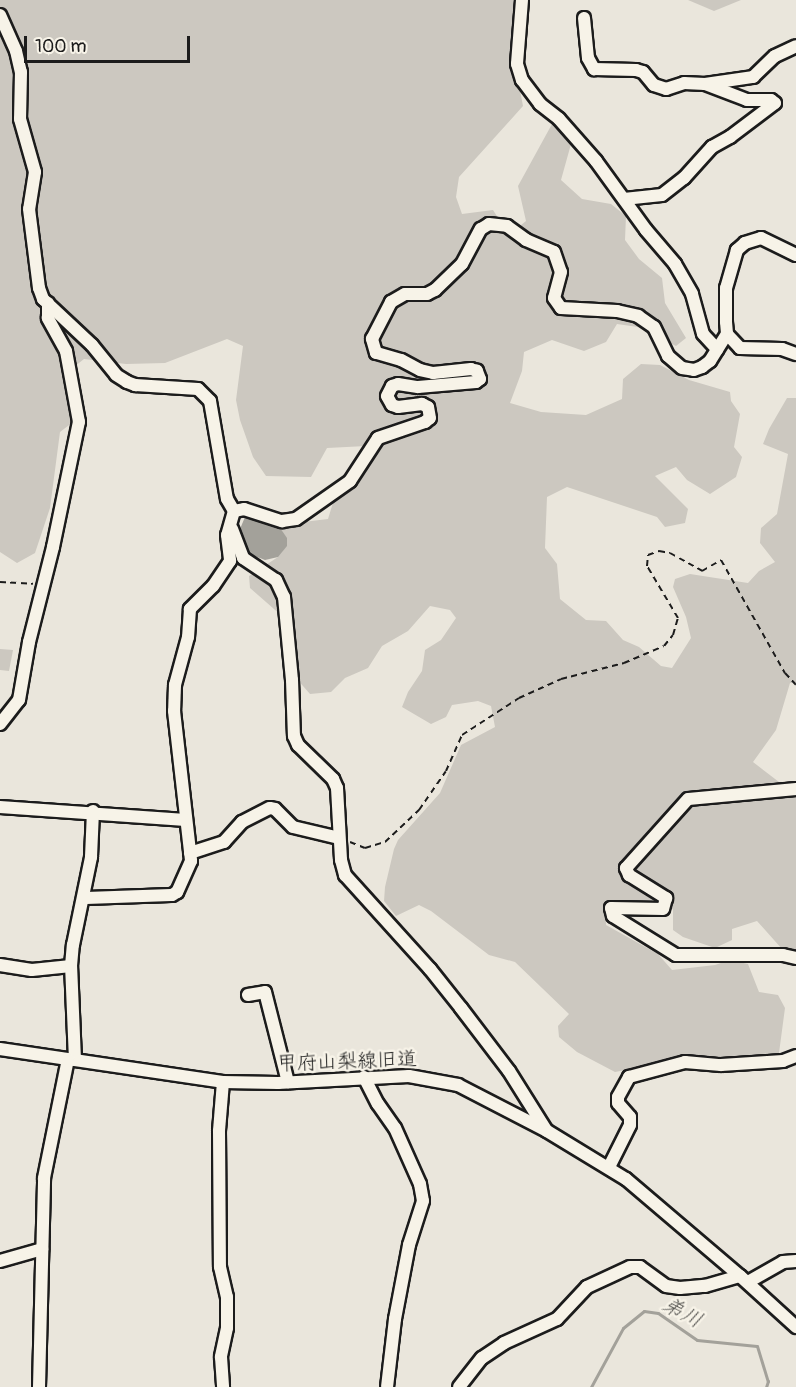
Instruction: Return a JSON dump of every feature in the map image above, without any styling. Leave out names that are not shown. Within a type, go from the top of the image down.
[{"type":"street","points":[[522,0],[519,15],[517,64],[522,80],[540,104],[559,119],[596,161],[685,278],[692,294],[700,327],[717,349]]},
{"type":"street","points":[[0,15],[16,51],[21,72],[20,119],[35,172],[29,209],[39,288],[48,303],[92,345],[116,375],[135,385],[198,389],[210,401],[227,499],[234,511],[227,536],[230,561],[213,586],[190,609],[188,637],[175,685],[174,711],[191,861],[177,892],[172,895],[85,898]]},
{"type":"street","points":[[584,18],[588,58],[594,69],[636,70],[643,72],[654,85],[666,89],[684,83],[705,84],[753,77],[775,56],[796,46]]},
{"type":"street","points":[[624,199],[662,195],[684,178],[712,147],[730,137],[775,103],[771,100],[747,100],[705,84]]},
{"type":"street","points":[[234,511],[244,509],[282,521],[296,519],[350,481],[378,438],[425,422],[430,418],[428,407],[422,404],[398,407],[392,405],[387,396],[392,386],[398,384],[418,387],[476,382],[480,379],[477,370],[471,369],[433,373],[420,370],[401,360],[376,353],[372,339],[391,302],[405,294],[427,294],[435,290],[462,264],[482,229],[489,224],[507,226],[526,240],[554,252],[559,259],[561,272],[554,298],[561,308],[617,311],[638,316],[654,327],[675,363],[689,370],[702,368],[728,334]]},
{"type":"street","points":[[796,255],[761,238],[752,239],[737,250],[726,288],[728,334],[740,348],[745,350],[782,349],[796,354]]},
{"type":"street","points":[[0,724],[20,700],[23,669],[56,536],[79,422],[66,351],[48,318],[48,303]]},
{"type":"street","points":[[231,525],[238,551],[253,565],[276,580],[284,597],[292,680],[294,736],[298,745],[333,779],[337,788],[340,799],[341,860],[351,885],[430,969],[509,1071],[547,1131]]},
{"type":"street","points":[[230,561],[247,568],[253,565]]},
{"type":"street","points":[[796,789],[688,799],[626,868],[629,875],[666,898],[663,909],[611,908],[613,916],[676,955],[783,955],[796,958]]},
{"type":"street","points":[[0,807],[93,811],[186,820]]},
{"type":"street","points":[[190,854],[224,842],[242,822],[270,808],[275,809],[293,827],[339,838]]},
{"type":"street","points":[[39,1387],[44,1178],[71,1060],[71,966],[73,945],[85,898],[91,857],[93,811]]},
{"type":"street","points":[[0,965],[32,970],[71,966]]},
{"type":"street","points":[[248,995],[265,992],[288,1082]]},
{"type":"street","name":"甲府山梨線旧道","points":[[0,1049],[223,1082],[418,1077],[458,1085],[547,1131],[609,1167],[744,1279],[796,1327]]},
{"type":"street","points":[[609,1167],[630,1125],[630,1117],[618,1103],[618,1097],[629,1077],[685,1062],[721,1065],[783,1061],[796,1056]]},
{"type":"street","points":[[364,1077],[378,1104],[395,1128],[420,1184],[423,1201],[409,1245],[395,1319],[387,1387]]},
{"type":"street","points":[[223,1082],[219,1131],[220,1267],[226,1297],[227,1328],[222,1357],[223,1387]]},
{"type":"street","points":[[0,1261],[42,1249]]},
{"type":"street","points":[[459,1387],[482,1358],[504,1343],[558,1319],[587,1287],[630,1267],[640,1268],[666,1286],[680,1288],[744,1279],[783,1262],[796,1261]]},
{"type":"path","points":[[339,838],[365,848],[386,842],[426,800],[446,771],[462,735],[519,698],[561,679],[624,663],[664,646],[673,635],[678,618],[647,566],[648,555],[659,551],[670,553],[702,571],[721,560],[785,673],[796,685]]},
{"type":"path","points":[[0,582],[29,583],[42,587]]},
{"type":"shaded area","points":[[0,0],[516,0],[511,43],[523,106],[459,177],[456,197],[462,214],[493,210],[509,235],[526,221],[518,186],[552,124],[568,138],[571,144],[561,180],[582,199],[611,204],[626,216],[625,240],[639,259],[662,278],[665,303],[686,338],[676,346],[638,327],[617,324],[606,342],[584,351],[552,340],[524,352],[522,371],[510,403],[541,412],[586,415],[622,399],[623,379],[641,364],[660,365],[689,380],[730,392],[731,401],[740,414],[734,447],[742,457],[736,477],[710,494],[687,480],[676,467],[655,476],[688,509],[685,523],[665,527],[657,517],[567,487],[547,497],[545,548],[557,564],[560,599],[586,620],[606,621],[623,640],[639,647],[661,666],[672,668],[691,638],[686,617],[673,587],[675,579],[690,574],[748,583],[759,571],[775,562],[760,543],[761,528],[777,514],[788,454],[763,444],[787,398],[796,398],[796,683],[790,683],[776,730],[753,762],[796,795],[796,953],[782,949],[757,921],[732,929],[732,940],[715,948],[683,937],[673,930],[673,909],[643,916],[607,914],[606,925],[658,954],[672,970],[715,965],[730,960],[748,964],[759,992],[778,995],[785,1008],[779,1053],[683,1059],[615,1072],[577,1052],[559,1037],[558,1026],[569,1014],[515,962],[489,955],[431,911],[419,905],[396,916],[384,901],[385,887],[398,840],[440,793],[461,745],[495,727],[491,706],[478,701],[452,705],[446,717],[431,724],[402,707],[408,692],[422,671],[425,650],[441,640],[456,618],[450,610],[430,606],[408,631],[382,646],[368,668],[345,678],[331,692],[310,694],[296,678],[290,623],[250,588],[249,576],[278,557],[278,525],[328,519],[340,480],[366,446],[327,448],[311,477],[266,476],[253,457],[240,420],[236,400],[243,346],[227,339],[165,363],[126,364],[84,359],[65,374],[77,419],[60,432],[50,508],[35,553],[17,563],[0,552]]},
{"type":"shaded area","points":[[688,0],[741,0],[714,11]]},
{"type":"shaded area","points":[[245,517],[278,525],[287,538],[287,546],[278,557],[265,560],[244,552],[240,529]]},
{"type":"shaded area","points":[[0,649],[13,650],[9,671],[0,670]]},
{"type":"waterway","name":"弟川","points":[[591,1387],[623,1328],[644,1311],[658,1313],[697,1340],[757,1346],[768,1381],[766,1387]]}]
